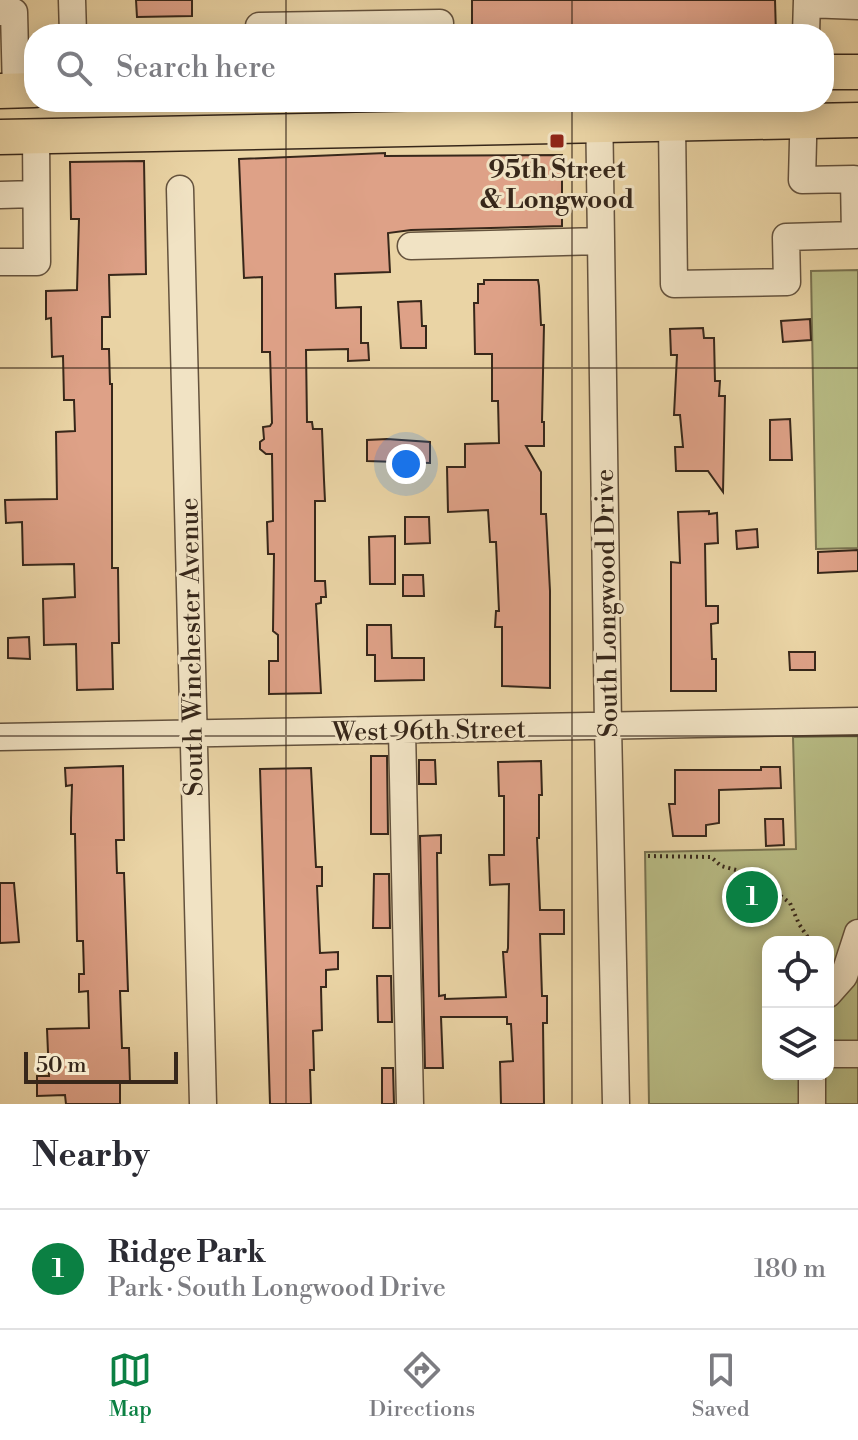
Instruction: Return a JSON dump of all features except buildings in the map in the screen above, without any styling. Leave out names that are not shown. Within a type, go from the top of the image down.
[{"type":"main road","points":[[834,72],[858,72]]},
{"type":"main road","points":[[0,137],[442,116],[599,114],[672,124],[803,112],[858,120]]},
{"type":"street","points":[[72,0],[73,24]]},
{"type":"street","points":[[806,24],[807,2],[858,6]]},
{"type":"street","points":[[0,12],[14,12],[17,91]]},
{"type":"street","points":[[311,24],[440,19]]},
{"type":"street","points":[[672,124],[674,284],[787,282],[786,237],[855,235],[854,179],[802,180],[803,112]]},
{"type":"street","name":"South Longwood Drive","points":[[599,114],[616,1104]]},
{"type":"street","points":[[0,262],[37,262],[36,136]]},
{"type":"street","name":"South Winchester Avenue","points":[[180,189],[203,1104]]},
{"type":"street","points":[[0,195],[36,194]]},
{"type":"street","points":[[411,246],[600,241]]},
{"type":"street","name":"West 96th Street","points":[[0,737],[858,721]]},
{"type":"street","points":[[402,730],[410,1104]]},
{"type":"street","points":[[834,987],[844,976],[858,933]]},
{"type":"street","points":[[834,1054],[858,1054]]},
{"type":"street","points":[[812,1080],[812,1104]]},
{"type":"path","points":[[648,856],[711,857],[721,866],[758,879],[790,903],[807,936]]},
{"type":"green space","points":[[858,270],[858,548],[816,549],[811,271]]},
{"type":"green space","points":[[858,736],[858,1104],[649,1104],[645,852],[796,849],[793,737]]},
{"type":"place","name":"95th Street & Longwood","points":[[557,141]]},
{"type":"place","name":"Ridge Park","points":[[752,897]]}]
